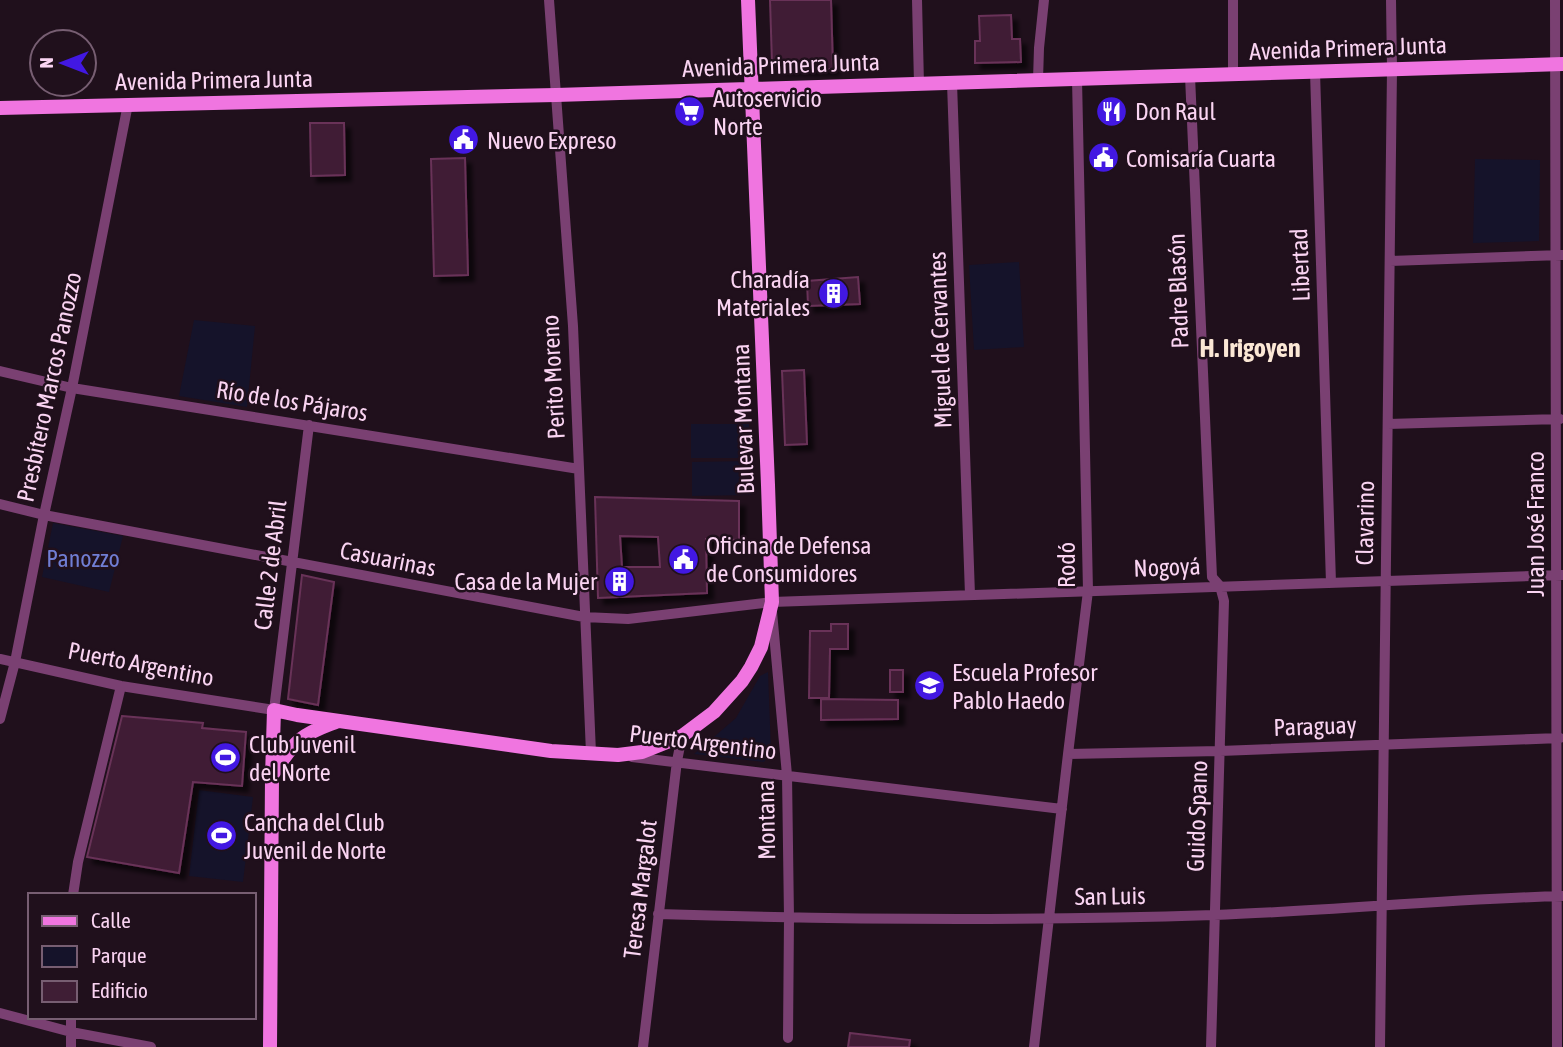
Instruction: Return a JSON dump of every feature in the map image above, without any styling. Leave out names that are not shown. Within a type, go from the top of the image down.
[{"type":"main road","name":"Bulevar Montana","points":[[618,755],[642,752],[682,736],[714,712],[751,667],[761,647],[772,602],[748,0]]},
{"type":"main road","name":"Avenida Primera Junta","points":[[0,108],[556,95],[1559,64]]},
{"type":"main road","name":"Puerto Argentino","points":[[274,710],[551,751],[618,755]]},
{"type":"main road","points":[[270,1047],[271,777],[274,710]]},
{"type":"main road","points":[[271,777],[297,743],[303,728],[297,715]]},
{"type":"main road","points":[[273,744],[285,749],[340,720]]},
{"type":"street","name":"Perito Moreno","points":[[549,0],[573,326],[591,753]]},
{"type":"street","points":[[916,0],[919,84]]},
{"type":"street","points":[[1038,80],[1044,0]]},
{"type":"street","points":[[1233,0],[1233,74]]},
{"type":"street","name":"Clavarino","points":[[1380,1047],[1391,0]]},
{"type":"street","name":"Juan José Franco","points":[[1555,0],[1559,64],[1560,419],[1560,897],[1557,1047]]},
{"type":"street","name":"Libertad","points":[[1315,72],[1331,583]]},
{"type":"street","name":"Padre Blasón","points":[[1190,76],[1212,577],[1220,586]]},
{"type":"street","name":"Rodó","points":[[1034,1047],[1088,591],[1077,79]]},
{"type":"street","name":"Miguel de Cervantes","points":[[952,83],[970,595]]},
{"type":"street","name":"Presbítero Marcos Panozzo","points":[[0,719],[15,662],[128,104]]},
{"type":"street","points":[[1390,261],[1559,255]]},
{"type":"street","name":"Río de los Pájaros","points":[[0,371],[72,388],[579,469]]},
{"type":"street","points":[[1388,424],[1560,419]]},
{"type":"street","name":"Calle 2 de Abril","points":[[274,710],[309,425]]},
{"type":"street","name":"Casuarinas","points":[[0,504],[44,515],[584,617],[628,619],[772,602]]},
{"type":"street","name":"Nogoyá","points":[[772,602],[1560,575]]},
{"type":"street","name":"Guido Spano","points":[[1211,1047],[1224,601],[1220,586]]},
{"type":"street","name":"Montana","points":[[772,602],[787,775],[788,1038]]},
{"type":"street","name":"Puerto Argentino","points":[[0,659],[121,685],[274,710]]},
{"type":"street","points":[[73,893],[78,862],[121,685]]},
{"type":"street","name":"Teresa Margalot","points":[[643,1047],[682,736]]},
{"type":"street","name":"Paraguay","points":[[1068,754],[1560,738]]},
{"type":"street","name":"Puerto Argentino","points":[[618,755],[1062,809]]},
{"type":"street","name":"San Luis","points":[[658,914],[789,918],[1215,915],[1560,897]]},
{"type":"street","points":[[0,1013],[71,1032],[151,1047]]},
{"type":"street","points":[[71,1019],[71,1047]]},
{"type":"green space","points":[[1475,159],[1540,160],[1539,241],[1473,243]]},
{"type":"green space","points":[[1019,262],[1024,347],[974,350],[969,265]]},
{"type":"green space","points":[[194,320],[255,326],[247,407],[179,396]]},
{"type":"green space","points":[[691,424],[749,424],[750,458],[691,458]]},
{"type":"green space","points":[[750,461],[751,495],[692,496],[692,462]]},
{"type":"green space","name":"Panozzo","points":[[53,523],[123,536],[109,592],[42,577]]},
{"type":"green space","points":[[768,672],[771,752],[764,762],[694,754],[736,718],[760,676]]},
{"type":"green space","name":"Cancha del Club Juvenil de Norte","points":[[199,790],[253,797],[243,882],[189,876]]},
{"type":"building","points":[[770,0],[831,0],[833,69],[781,68],[772,63]]},
{"type":"building","points":[[1011,15],[1012,39],[1020,39],[1021,62],[975,63],[975,41],[980,41],[979,16]]},
{"type":"building","points":[[310,123],[344,123],[345,175],[311,176]]},
{"type":"building","points":[[465,158],[468,275],[434,276],[431,159]]},
{"type":"building","name":"Charadía Materiales","points":[[858,277],[860,304],[808,306],[807,281]]},
{"type":"building","points":[[804,370],[807,444],[785,445],[782,371]]},
{"type":"building","points":[[595,497],[739,501],[739,540],[706,539],[707,593],[598,598]],"holes":[[[620,536],[658,537],[660,567],[622,567]]]},
{"type":"building","points":[[302,575],[334,582],[318,705],[288,699]]},
{"type":"building","points":[[831,624],[848,624],[848,649],[830,649],[829,698],[809,698],[810,631],[831,631]]},
{"type":"building","points":[[890,670],[903,670],[903,692],[890,692]]},
{"type":"building","points":[[821,699],[898,700],[898,719],[821,720]]},
{"type":"building","points":[[122,716],[203,723],[202,728],[246,732],[242,786],[193,782],[179,873],[87,857]]},
{"type":"building","points":[[850,1033],[910,1040],[909,1047],[848,1047]]},
{"type":"place","name":"Don Raul","points":[[1112,111]]},
{"type":"place","name":"Autoservicio Norte","points":[[690,112]]},
{"type":"place","name":"Nuevo Expreso","points":[[464,140]]},
{"type":"place","name":"Comisaría Cuarta","points":[[1103,158]]},
{"type":"place","name":"Charadía Materiales","points":[[833,293]]},
{"type":"place","name":"Oficina de Defensa de Consumidores","points":[[683,559]]},
{"type":"place","name":"Casa de la Mujer","points":[[620,581]]},
{"type":"place","name":"Escuela Profesor Pablo Haedo","points":[[929,686]]},
{"type":"place","name":"Club Juvenil del Norte","points":[[226,758]]},
{"type":"place","name":"Cancha del Club Juvenil de Norte","points":[[221,836]]},
{"type":"district","name":"H. Irigoyen","points":[[1250,348]]}]
